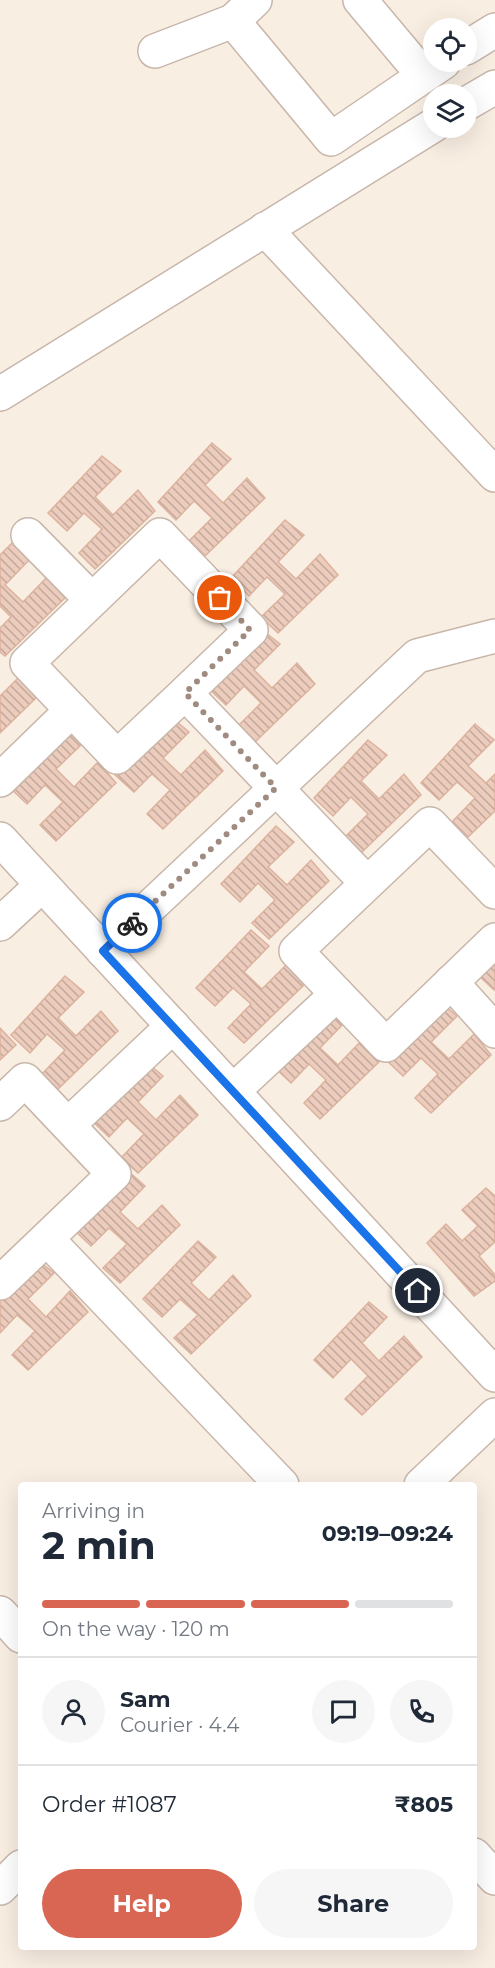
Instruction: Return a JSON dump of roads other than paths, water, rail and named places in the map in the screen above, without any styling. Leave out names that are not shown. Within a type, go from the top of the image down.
[{"type":"street","points":[[360,0],[423,59]]},
{"type":"street","points":[[155,51],[244,11],[331,139],[427,72]]},
{"type":"street","points":[[477,41],[495,30]]},
{"type":"street","points":[[477,98],[495,87]]},
{"type":"street","points":[[0,394],[423,132]]},
{"type":"street","points":[[265,229],[495,476]]},
{"type":"street","points":[[28,535],[92,600]]},
{"type":"street","points":[[160,535],[250,630],[117,757],[27,663],[92,600],[160,535]]},
{"type":"street","points":[[103,951],[417,656],[495,636]]},
{"type":"street","points":[[185,693],[367,883]]},
{"type":"street","points":[[0,780],[72,710]]},
{"type":"street","points":[[495,892],[430,824],[296,951],[386,1045],[495,940]]},
{"type":"street","points":[[0,839],[495,1375]]},
{"type":"street","points":[[0,924],[42,885]]},
{"type":"street","points":[[451,982],[495,1031]]},
{"type":"street","points":[[233,1091],[337,994]]},
{"type":"street","points":[[68,1125],[173,1026]]},
{"type":"street","points":[[0,1104],[25,1080],[114,1174],[0,1283]]},
{"type":"street","points":[[47,1239],[279,1482]]},
{"type":"street","points":[[424,1482],[495,1415]]},
{"type":"street","points":[[0,1613],[18,1633]]},
{"type":"street","points":[[477,1859],[495,1878]]},
{"type":"street","points":[[0,1888],[18,1870]]}]
